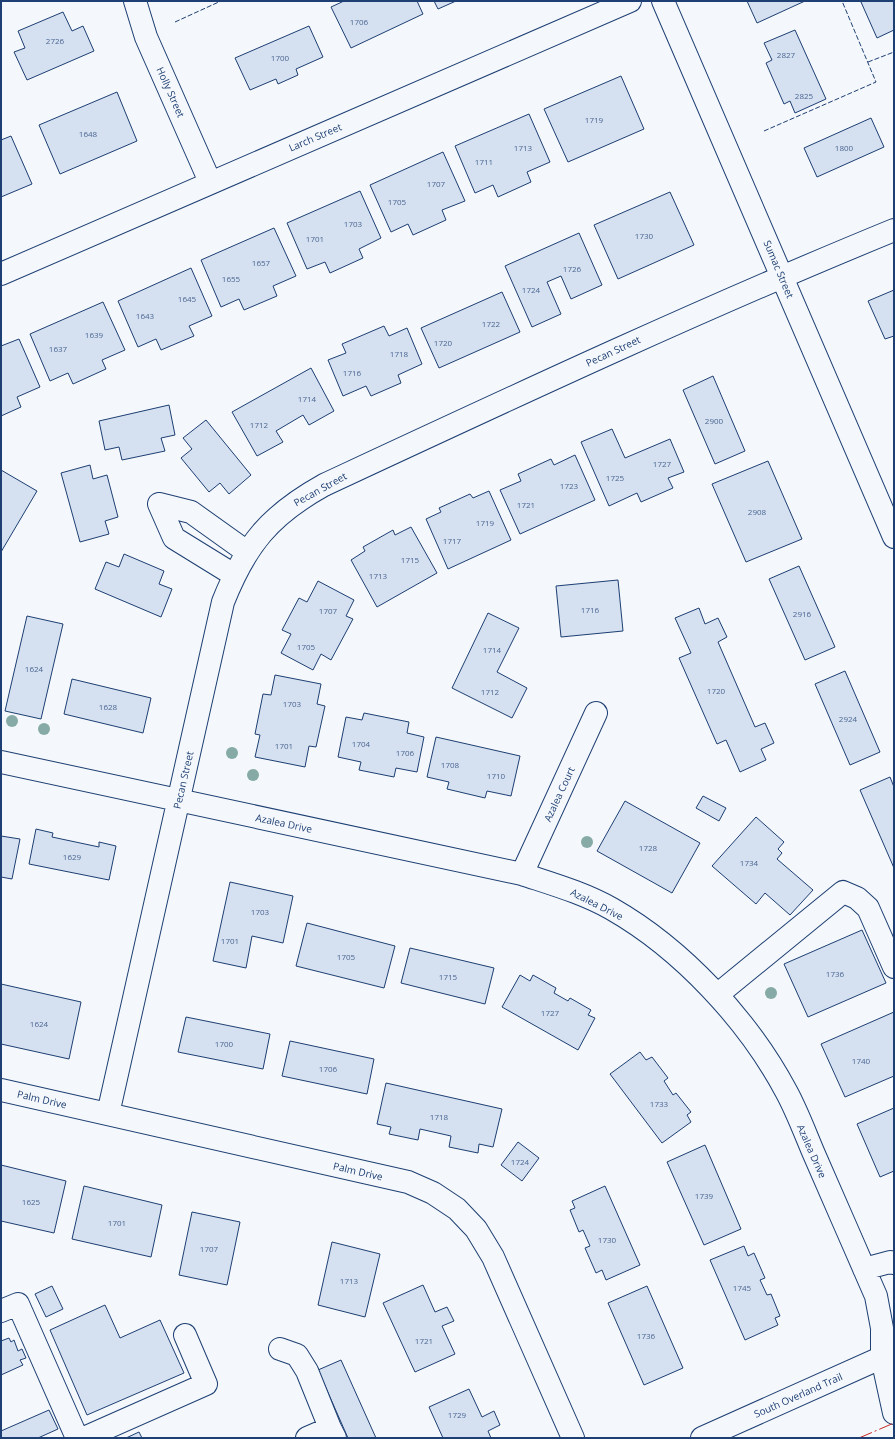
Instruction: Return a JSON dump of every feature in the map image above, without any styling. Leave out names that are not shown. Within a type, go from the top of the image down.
[{"type":"street","name":"Holly Street","points":[[135,1],[146,36],[210,182]]},
{"type":"street","name":"Larch Street","points":[[1,274],[630,1]]},
{"type":"street","name":"Sumac Street","points":[[663,1],[894,537]]},
{"type":"street","name":"Pecan Street","points":[[108,1114],[223,602],[234,575],[252,543],[279,514],[300,498],[324,485],[621,347],[782,276],[894,230]]},
{"type":"street","points":[[234,575],[174,538],[159,504],[191,512],[247,552]]},
{"type":"street","name":"Azalea Court","points":[[522,874],[596,713]]},
{"type":"street","name":"Azalea Drive","points":[[1,762],[522,874],[566,888],[611,909],[652,936],[684,963],[717,995],[751,1037],[786,1091],[876,1296],[888,1355],[894,1413]]},
{"type":"street","points":[[717,995],[843,892],[857,898],[868,908],[894,967]]},
{"type":"street","name":"Palm Drive","points":[[1,1090],[408,1182],[433,1193],[457,1209],[476,1229],[493,1258],[572,1438]]},
{"type":"street","points":[[864,1269],[890,1262],[894,1263]]},
{"type":"street","points":[[1,1311],[18,1304],[77,1438]]},
{"type":"street","points":[[84,1438],[206,1384],[185,1335]]},
{"type":"street","points":[[280,1350],[297,1355],[307,1372],[333,1433],[307,1438]]},
{"type":"street","name":"South Overland Trail","points":[[702,1438],[888,1355]]},
{"type":"building","points":[[344,1],[417,1],[423,14],[351,48],[331,7]]},
{"type":"building","points":[[434,1],[456,1],[438,9]]},
{"type":"building","points":[[747,1],[805,1],[757,23]]},
{"type":"building","points":[[894,1],[894,30],[877,38],[861,2]]},
{"type":"building","points":[[63,12],[72,31],[83,26],[94,51],[27,80],[14,52],[25,48],[18,31]]},
{"type":"building","points":[[309,26],[323,57],[296,69],[298,75],[278,84],[276,79],[250,90],[235,58]]},
{"type":"building","points":[[795,30],[826,99],[795,113],[790,101],[784,104],[766,63],[772,60],[764,43]]},
{"type":"building","points":[[621,76],[644,129],[568,162],[544,109]]},
{"type":"building","points":[[117,92],[137,141],[60,174],[39,125]]},
{"type":"building","points":[[529,114],[550,162],[527,172],[531,182],[498,197],[493,185],[475,193],[455,146]]},
{"type":"building","points":[[871,118],[884,147],[817,177],[804,148]]},
{"type":"building","points":[[11,136],[32,184],[1,197],[1,140]]},
{"type":"building","points":[[443,152],[465,201],[442,210],[446,220],[413,235],[408,224],[391,232],[370,185]]},
{"type":"building","points":[[360,191],[381,238],[359,249],[363,258],[330,273],[325,262],[307,269],[287,223]]},
{"type":"building","points":[[670,192],[694,245],[618,279],[594,225]]},
{"type":"building","points":[[274,228],[296,276],[273,286],[277,296],[244,310],[239,299],[221,307],[201,260]]},
{"type":"building","points":[[579,233],[602,285],[571,299],[561,276],[547,282],[561,314],[532,327],[505,266]]},
{"type":"building","points":[[191,268],[212,316],[189,326],[194,336],[161,350],[156,339],[138,347],[118,301]]},
{"type":"building","points":[[894,290],[894,336],[885,339],[868,301]]},
{"type":"building","points":[[502,292],[520,332],[439,368],[421,328]]},
{"type":"building","points":[[103,302],[125,350],[102,360],[106,369],[73,384],[68,373],[50,381],[30,334]]},
{"type":"building","points":[[384,326],[389,336],[407,328],[422,364],[398,375],[401,383],[371,396],[366,386],[343,396],[328,360],[346,353],[342,344]]},
{"type":"building","points":[[19,339],[40,387],[17,397],[21,407],[1,416],[1,346]]},
{"type":"building","points":[[311,368],[334,411],[309,425],[303,415],[276,431],[283,442],[257,456],[232,412]]},
{"type":"building","points":[[713,376],[745,451],[715,464],[683,390]]},
{"type":"building","points":[[169,405],[175,435],[161,438],[165,451],[122,460],[119,447],[105,450],[99,421]]},
{"type":"building","points":[[206,420],[251,475],[229,494],[220,483],[209,492],[181,458],[192,449],[183,438]]},
{"type":"building","points":[[612,429],[625,458],[670,439],[684,472],[668,478],[673,488],[641,502],[637,493],[609,506],[581,442]]},
{"type":"building","points":[[575,455],[595,500],[520,534],[500,490],[521,481],[518,474],[551,459],[554,465]]},
{"type":"building","points":[[768,461],[802,539],[746,562],[712,484]]},
{"type":"building","points":[[90,465],[93,479],[107,475],[118,517],[105,521],[109,534],[80,542],[61,473]]},
{"type":"building","points":[[1,470],[37,491],[1,552]]},
{"type":"building","points":[[489,491],[511,540],[448,569],[426,519],[441,512],[439,508],[470,494],[473,498]]},
{"type":"building","points":[[411,527],[437,573],[377,607],[351,560],[365,551],[363,547],[393,530],[395,535]]},
{"type":"building","points":[[124,554],[164,571],[159,584],[172,589],[161,617],[95,589],[106,562],[119,567]]},
{"type":"building","points":[[799,566],[835,647],[805,660],[769,579]]},
{"type":"building","points":[[618,580],[623,631],[561,637],[556,586]]},
{"type":"building","points":[[318,581],[354,600],[346,616],[353,619],[331,660],[321,654],[313,670],[281,653],[291,634],[282,630],[299,598],[307,602]]},
{"type":"building","points":[[699,608],[705,624],[718,618],[727,637],[718,642],[755,727],[765,723],[774,743],[761,749],[766,760],[740,772],[726,740],[717,744],[679,658],[691,653],[675,618]]},
{"type":"building","points":[[488,613],[519,628],[497,672],[527,688],[512,718],[452,688]]},
{"type":"building","points":[[27,616],[63,624],[41,719],[5,711]]},
{"type":"building","points":[[845,671],[880,752],[850,765],[815,684]]},
{"type":"building","points":[[275,675],[321,684],[317,704],[325,706],[316,747],[309,746],[305,767],[255,757],[260,735],[255,734],[263,694],[271,695]]},
{"type":"building","points":[[72,679],[151,698],[143,733],[64,714]]},
{"type":"building","points":[[364,713],[409,722],[407,733],[424,737],[417,772],[396,768],[394,777],[359,770],[361,762],[338,757],[346,717],[362,720]]},
{"type":"building","points":[[436,737],[520,756],[511,796],[487,791],[485,798],[447,789],[449,782],[427,777]]},
{"type":"building","points":[[890,777],[894,787],[894,868],[860,790]]},
{"type":"building","points":[[703,796],[726,808],[719,821],[696,808]]},
{"type":"building","points":[[625,801],[700,843],[672,893],[597,851]]},
{"type":"building","points":[[756,817],[784,842],[778,849],[782,853],[777,859],[813,890],[790,915],[765,893],[756,904],[712,866]]},
{"type":"building","points":[[36,829],[53,833],[52,837],[99,847],[99,842],[116,846],[109,880],[29,864]]},
{"type":"building","points":[[1,836],[20,839],[12,879],[1,877]]},
{"type":"building","points":[[230,882],[293,896],[283,943],[252,936],[246,968],[213,961]]},
{"type":"building","points":[[307,923],[395,946],[384,988],[296,966]]},
{"type":"building","points":[[862,930],[886,983],[808,1017],[784,964]]},
{"type":"building","points":[[410,948],[494,968],[485,1004],[401,983]]},
{"type":"building","points":[[520,975],[530,981],[533,975],[556,988],[554,993],[568,1001],[570,998],[591,1010],[588,1015],[595,1018],[578,1050],[502,1007]]},
{"type":"building","points":[[1,984],[81,1002],[69,1059],[1,1044]]},
{"type":"building","points":[[894,1012],[894,1076],[845,1097],[821,1044]]},
{"type":"building","points":[[186,1017],[270,1034],[263,1069],[178,1052]]},
{"type":"building","points":[[290,1041],[374,1059],[367,1094],[282,1076]]},
{"type":"building","points":[[640,1052],[646,1060],[652,1057],[668,1078],[664,1081],[673,1095],[676,1093],[691,1112],[687,1115],[691,1122],[662,1143],[610,1074]]},
{"type":"building","points":[[386,1083],[502,1109],[493,1147],[479,1144],[478,1153],[449,1147],[451,1136],[420,1129],[418,1140],[389,1134],[391,1127],[377,1124]]},
{"type":"building","points":[[894,1108],[894,1171],[880,1177],[857,1124]]},
{"type":"building","points":[[518,1142],[539,1158],[522,1181],[501,1165]]},
{"type":"building","points":[[705,1145],[741,1229],[704,1245],[667,1162]]},
{"type":"building","points":[[1,1165],[66,1181],[54,1233],[1,1221]]},
{"type":"building","points":[[84,1186],[162,1205],[151,1257],[72,1239]]},
{"type":"building","points":[[605,1186],[640,1265],[606,1280],[602,1270],[596,1273],[585,1248],[590,1246],[583,1230],[579,1232],[570,1210],[575,1208],[572,1201]]},
{"type":"building","points":[[192,1212],[240,1222],[227,1285],[179,1275]]},
{"type":"building","points":[[332,1242],[380,1254],[365,1317],[318,1305]]},
{"type":"building","points":[[744,1246],[748,1256],[754,1253],[765,1278],[760,1280],[767,1295],[771,1294],[780,1316],[775,1318],[778,1325],[745,1340],[710,1260]]},
{"type":"building","points":[[423,1285],[435,1312],[447,1307],[454,1321],[442,1326],[455,1354],[415,1372],[383,1303]]},
{"type":"building","points":[[52,1286],[63,1309],[46,1317],[35,1294]]},
{"type":"building","points":[[647,1286],[683,1368],[644,1385],[608,1303]]},
{"type":"building","points":[[105,1305],[120,1338],[160,1320],[184,1373],[87,1415],[50,1330]]},
{"type":"building","points":[[9,1338],[11,1342],[14,1340],[18,1351],[22,1349],[26,1358],[20,1360],[23,1365],[1,1375],[1,1341]]},
{"type":"building","points":[[341,1360],[376,1438],[348,1438],[318,1370]]},
{"type":"building","points":[[469,1389],[482,1417],[494,1411],[500,1425],[488,1431],[491,1438],[443,1438],[429,1407]]},
{"type":"building","points":[[49,1410],[58,1429],[38,1438],[1,1438],[1,1431]]},
{"type":"building","points":[[139,1432],[142,1438],[126,1438]]},
{"type":"fence","points":[[175,22],[221,1]]},
{"type":"fence","points":[[764,131],[876,82],[842,1]]},
{"type":"fence","points":[[868,62],[894,52]]},
{"type":"power","points":[[859,1438],[894,1423]]}]
